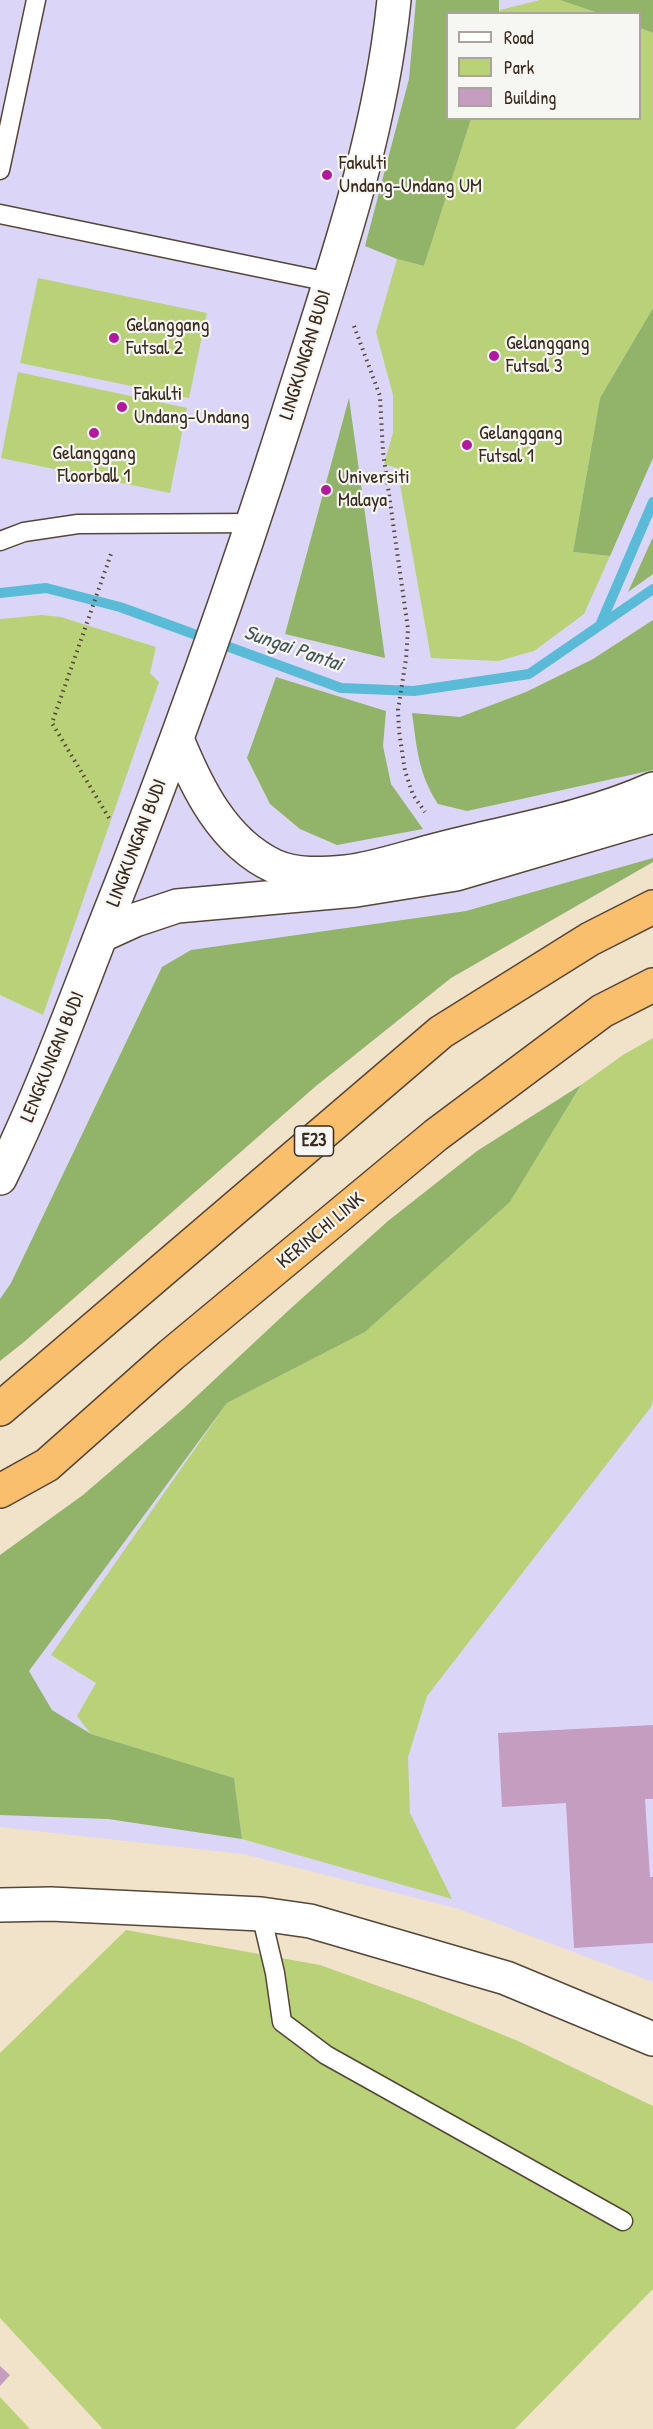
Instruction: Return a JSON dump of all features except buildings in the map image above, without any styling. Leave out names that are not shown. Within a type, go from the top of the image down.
[{"type":"highway","name":"E23","points":[[0,1409],[441,1032],[590,939],[653,907]]},
{"type":"highway","name":"KERINCHI LINK","points":[[0,1491],[47,1465],[171,1355],[436,1135],[602,1011],[653,985]]},
{"type":"street","name":"LINGKUNGAN BUDI","points":[[102,934],[177,739],[254,524],[329,282],[376,113],[390,42],[394,0]]},
{"type":"street","name":"LINGKUNGAN BUDI","points":[[177,739],[194,781],[223,825],[251,851],[275,866],[308,874],[348,872],[579,815],[631,799],[653,789]]},
{"type":"street","name":"LINGKUNGAN BUDI","points":[[102,934],[177,906],[356,890],[456,874],[653,816]]},
{"type":"street","name":"LENGKUNGAN BUDI","points":[[0,1178],[24,1130],[102,934]]},
{"type":"street","points":[[0,1905],[51,1904],[261,1914],[310,1921],[506,1978],[653,2039]]},
{"type":"lane","points":[[0,170],[36,0]]},
{"type":"lane","points":[[0,214],[329,282]]},
{"type":"lane","points":[[0,541],[24,532],[78,524],[254,524]]},
{"type":"lane","points":[[261,1914],[275,1973],[282,2022],[326,2055],[623,2221]]},
{"type":"path","points":[[354,326],[380,396],[383,452],[408,629],[398,710],[405,771],[412,795],[425,812]]},
{"type":"path","points":[[110,559],[52,723],[133,857]]},
{"type":"shaded area","name":"Universiti Malaya","points":[[0,0],[653,0],[653,862],[451,978],[316,1086],[0,1325]]},
{"type":"shaded area","points":[[653,1038],[653,1982],[459,1909],[243,1854],[0,1827],[0,1555],[83,1495],[183,1409],[388,1221],[477,1151],[581,1085],[623,1055]]},
{"type":"green space","points":[[416,0],[499,0],[499,12],[446,12],[446,120],[471,120],[424,266],[397,259],[365,246],[409,79]]},
{"type":"green space","points":[[540,0],[560,0],[595,12],[500,12]]},
{"type":"green space","points":[[560,0],[653,0],[653,33],[641,28],[641,12],[595,12]]},
{"type":"green space","points":[[641,28],[653,33],[653,308],[600,398],[573,552],[610,556],[584,614],[534,651],[498,661],[431,658],[397,468],[384,464],[393,433],[393,395],[376,332],[397,259],[424,266],[471,120],[641,120]]},
{"type":"green space","name":"Gelanggang Futsal 2","points":[[38,278],[207,313],[189,398],[20,363]]},
{"type":"green space","points":[[653,308],[653,458],[610,556],[573,552],[600,398]]},
{"type":"green space","name":"Gelanggang Floorball 1","points":[[18,372],[187,408],[170,493],[1,458]]},
{"type":"green space","points":[[349,398],[385,658],[285,634]]},
{"type":"green space","points":[[653,537],[653,574],[628,592]]},
{"type":"green space","points":[[42,615],[61,617],[156,647],[150,673],[159,682],[43,1015],[0,995],[0,619]]},
{"type":"green space","points":[[653,620],[653,770],[467,811],[438,804],[422,771],[412,713],[460,717],[526,692],[593,659]]},
{"type":"green space","points":[[276,677],[386,711],[383,746],[391,784],[423,829],[337,845],[300,829],[270,804],[247,758]]},
{"type":"green space","points":[[653,858],[653,862],[451,978],[316,1086],[0,1361],[0,1299],[11,1283],[162,967],[191,950],[466,911]]},
{"type":"green space","points":[[653,1038],[653,1400],[651,1407],[427,1696],[408,1757],[410,1813],[452,1899],[242,1839],[234,1778],[91,1734],[77,1716],[96,1683],[51,1655],[227,1403],[365,1332],[510,1202],[581,1085],[623,1055]]},
{"type":"green space","points":[[581,1085],[510,1202],[365,1332],[227,1403],[29,1671],[52,1710],[91,1734],[234,1778],[242,1839],[108,1819],[0,1815],[0,1555],[83,1495],[183,1409],[388,1221],[477,1151]]},
{"type":"green space","points":[[126,1930],[320,1965],[420,2001],[518,2041],[653,2106],[653,2289],[515,2429],[103,2429],[0,2318],[0,2053]]},
{"type":"green space","points":[[0,2397],[30,2429],[0,2429]]},
{"type":"waterway","points":[[601,623],[653,502]]},
{"type":"waterway","name":"Sungai Pantai","points":[[0,593],[46,588],[120,607],[341,688],[414,691],[529,674],[653,589]]},
{"type":"place","name":"Fakulti Undang-Undang UM","points":[[327,175]]},
{"type":"place","name":"Gelanggang Futsal 2","points":[[114,338]]},
{"type":"place","name":"Gelanggang Futsal 3","points":[[494,356]]},
{"type":"place","name":"Fakulti Undang-Undang","points":[[122,407]]},
{"type":"place","name":"Gelanggang Floorball 1","points":[[94,433]]},
{"type":"place","name":"Gelanggang Futsal 1","points":[[467,445]]},
{"type":"place","name":"Universiti Malaya","points":[[326,490]]}]
